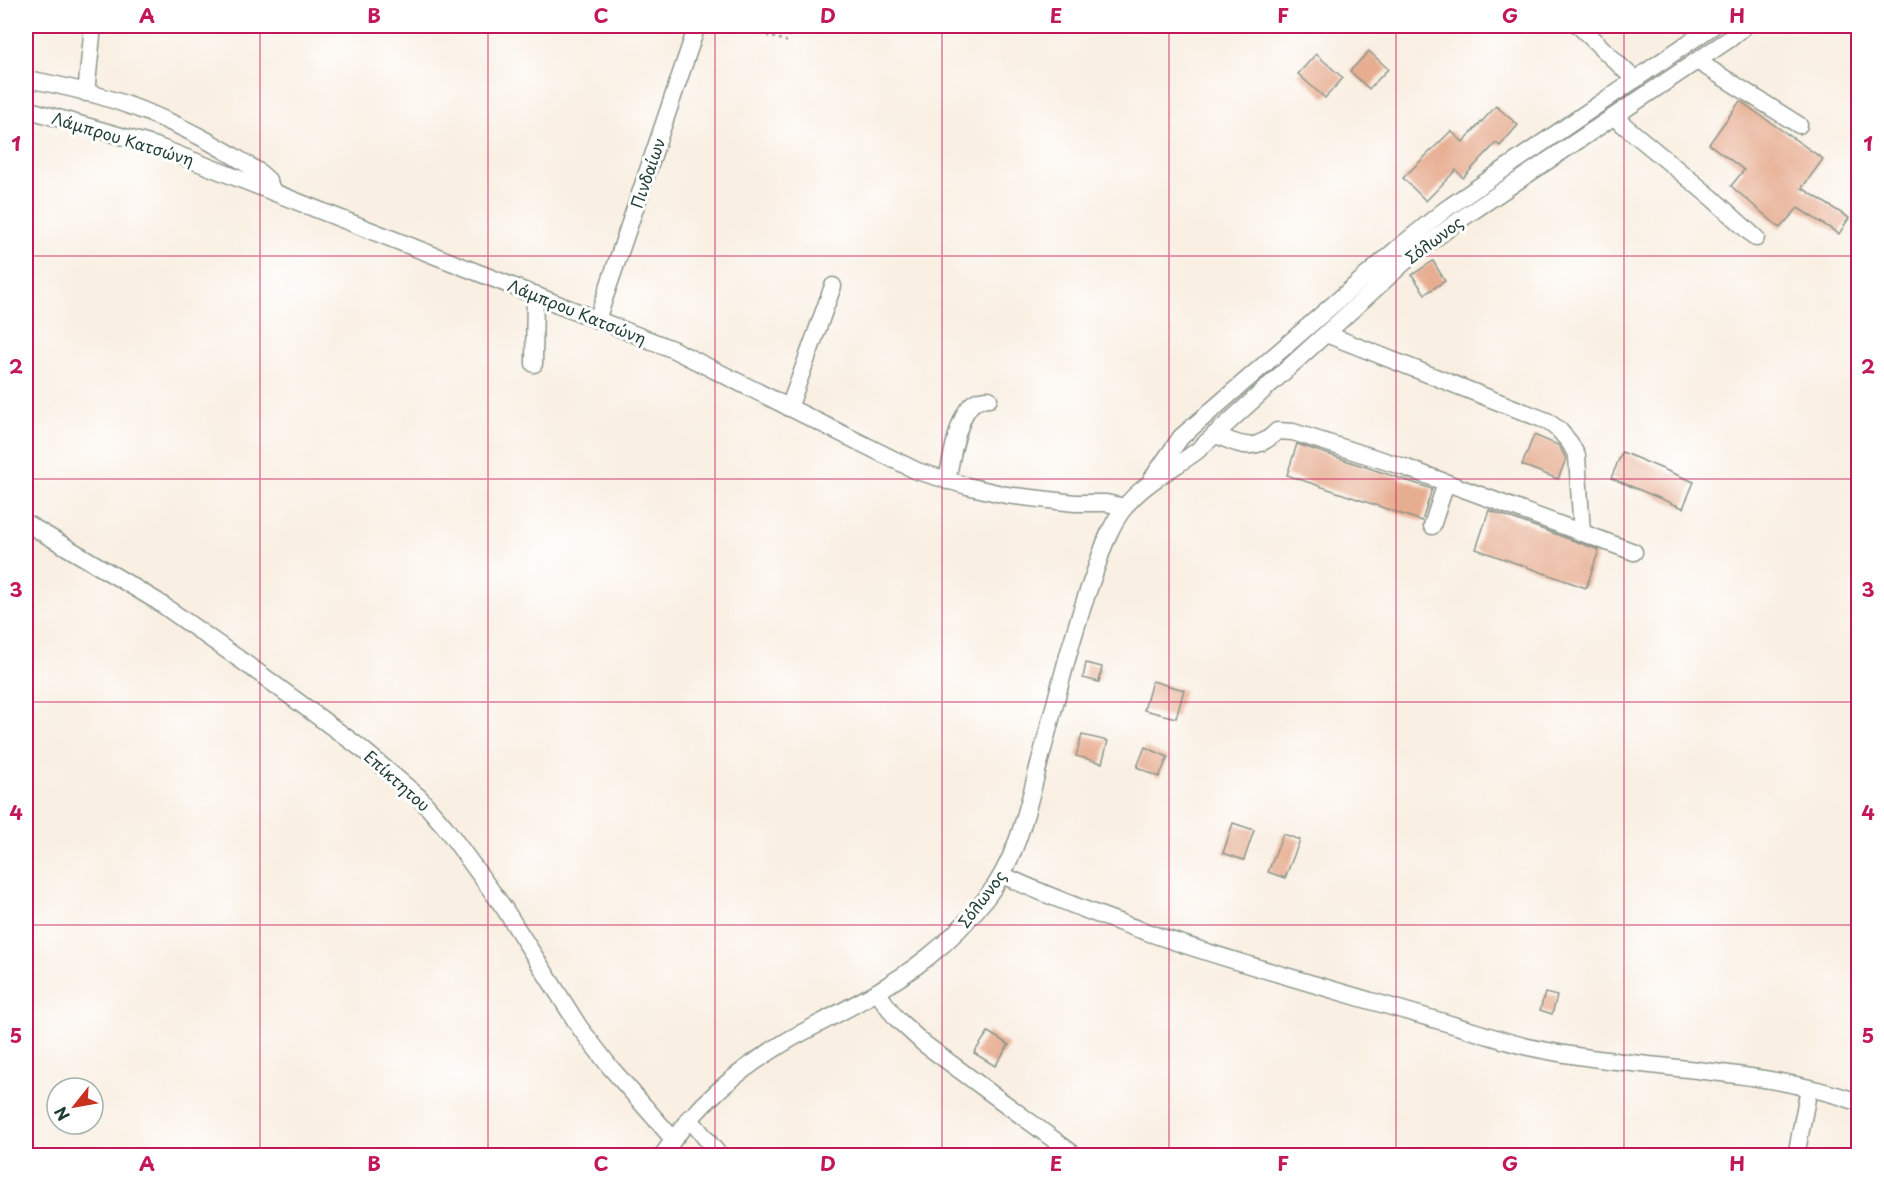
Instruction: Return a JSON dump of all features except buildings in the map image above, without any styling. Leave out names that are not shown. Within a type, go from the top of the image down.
[{"type":"street","points":[[87,93],[93,26]]},
{"type":"street","name":"Πινδαίων","points":[[597,320],[697,26]]},
{"type":"street","points":[[1579,26],[1635,80]]},
{"type":"street","name":"Σόλωνος","points":[[662,1155],[689,1118],[723,1086],[759,1059],[877,992],[928,958],[966,923],[1002,875],[1019,835],[1080,611],[1112,525],[1125,507],[1147,485],[1181,437],[1446,209],[1713,26]]},
{"type":"street","name":"Σόλωνος","points":[[1147,485],[1197,451],[1408,258],[1461,219],[1697,61],[1745,26]]},
{"type":"street","points":[[1697,61],[1799,125]]},
{"type":"street","points":[[26,79],[142,109],[198,134],[259,172],[268,180],[273,192]]},
{"type":"street","name":"Λάμπρου Κατσώνη","points":[[26,110],[156,146],[672,349],[917,471],[947,481],[1017,497],[1075,503],[1106,503],[1125,507]]},
{"type":"street","points":[[1614,117],[1712,198],[1756,238]]},
{"type":"street","points":[[789,408],[833,286]]},
{"type":"street","points":[[534,364],[535,294]]},
{"type":"street","points":[[1326,334],[1547,421],[1559,430],[1577,456],[1582,534]]},
{"type":"street","points":[[947,481],[957,437],[968,409],[977,401],[989,399]]},
{"type":"street","points":[[1215,434],[1236,444],[1248,446],[1269,439],[1277,431],[1293,432],[1404,467],[1634,552]]},
{"type":"street","points":[[1432,526],[1446,483]]},
{"type":"street","name":"Επίκτητου","points":[[26,523],[158,601],[362,749],[418,797],[445,827],[504,908],[580,1028],[610,1067],[673,1139]]},
{"type":"street","points":[[1002,875],[1104,917],[1292,978],[1526,1047],[1572,1055],[1708,1070],[1809,1088],[1858,1102]]},
{"type":"street","points":[[877,992],[896,1018],[923,1043],[1076,1155]]},
{"type":"street","points":[[1796,1155],[1809,1088]]},
{"type":"street","points":[[689,1118],[720,1155]]},
{"type":"path","points":[[733,26],[786,40],[794,26]]}]
